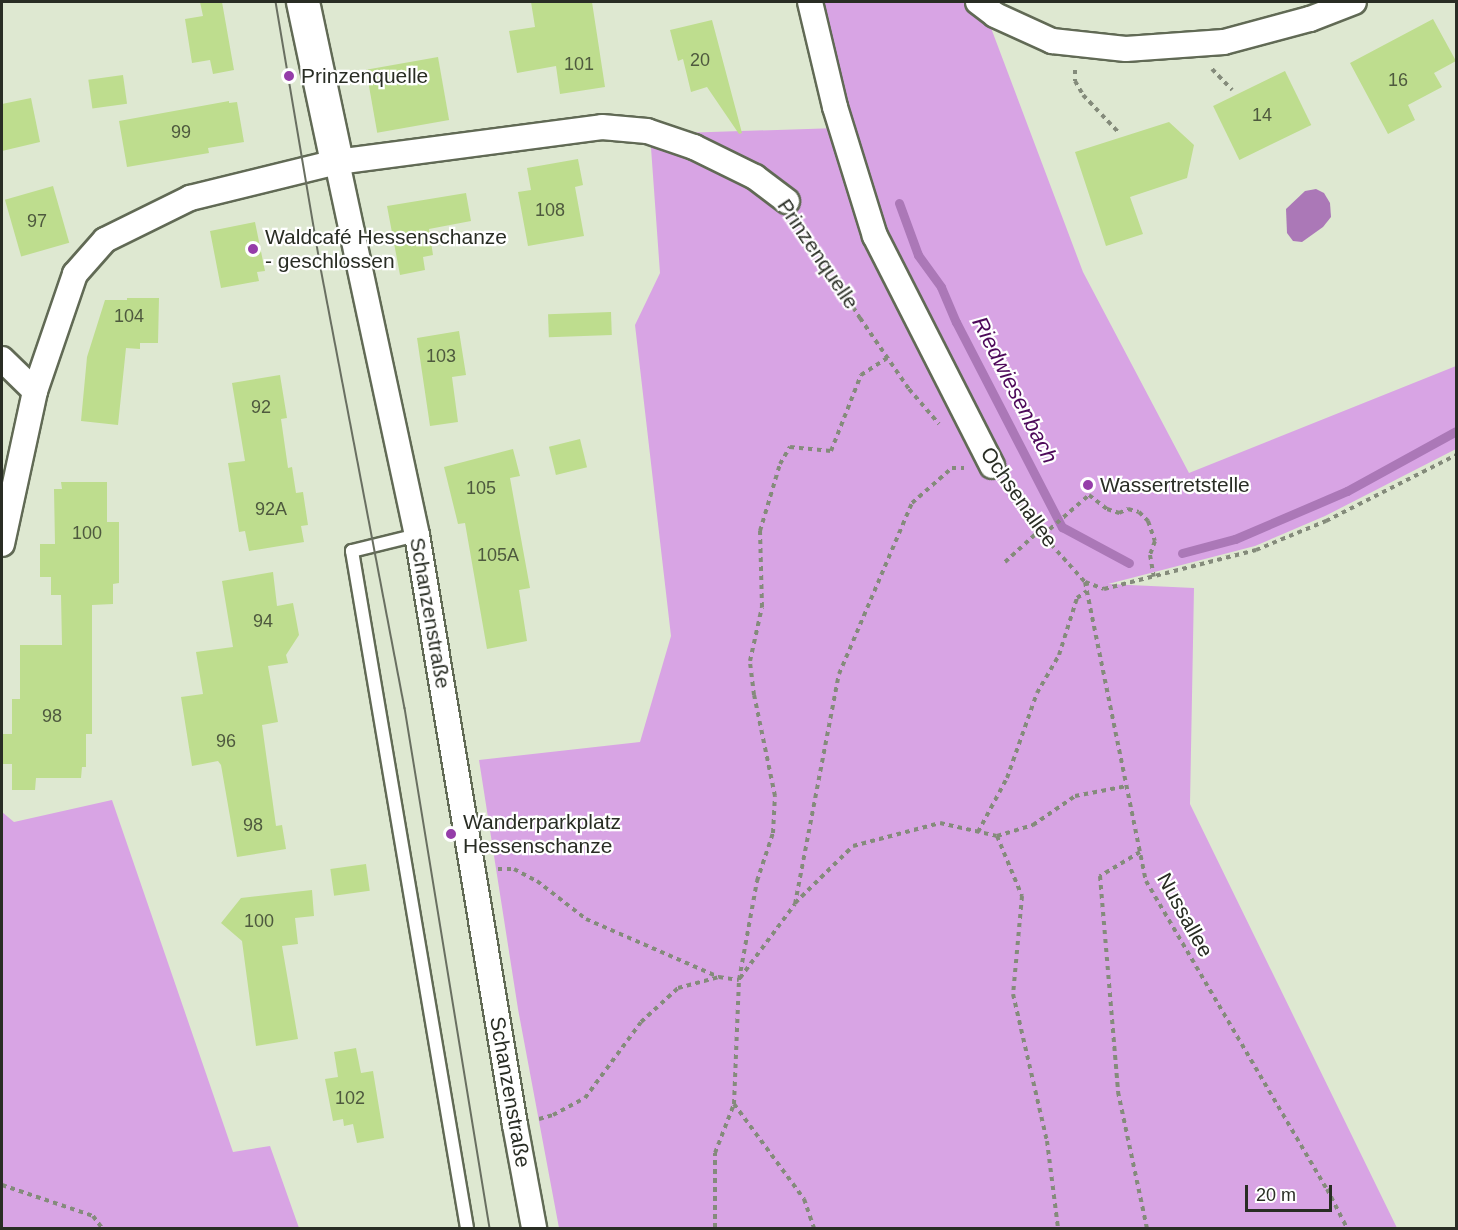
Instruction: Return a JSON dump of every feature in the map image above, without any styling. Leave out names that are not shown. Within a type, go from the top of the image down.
[{"type":"street","name":"Schanzenstraße","points":[[303,2],[417,535],[514,1125],[534,1228]]},
{"type":"street","name":"Ochsenallee","points":[[810,2],[836,107],[875,236],[992,466]]},
{"type":"street","points":[[978,2],[995,15],[1052,41],[1126,49],[1224,42],[1311,19],[1354,2]]},
{"type":"street","name":"Prinzenquelle","points":[[2,544],[35,391],[75,274],[105,240],[190,198],[337,162],[602,128],[636,130],[694,147],[755,177],[787,201]]},
{"type":"street","points":[[2,359],[35,391]]},
{"type":"lane","points":[[417,535],[352,551],[467,1228]]},
{"type":"path","points":[[1077,45],[1075,81],[1083,95],[1119,133]]},
{"type":"path","name":"Prinzenquelle","points":[[787,201],[887,358],[909,389],[945,431]]},
{"type":"path","points":[[715,1228],[716,1153],[734,1104],[739,980],[757,881],[773,833],[775,796],[753,695],[750,661],[762,607],[760,531],[780,464],[790,447],[831,451],[861,375],[887,358]]},
{"type":"path","points":[[1085,582],[1104,589],[1256,550],[1326,521],[1456,455]]},
{"type":"path","name":"Ochsenallee","points":[[992,466],[1039,531],[1085,582]]},
{"type":"path","points":[[795,904],[838,674],[912,503],[952,468],[992,466]]},
{"type":"path","points":[[1043,535],[1089,495],[1107,509],[1119,513],[1128,509],[1139,512],[1148,521],[1155,541],[1150,555],[1154,577]]},
{"type":"path","points":[[1005,562],[1039,531]]},
{"type":"path","name":"Nussallee","points":[[1085,582],[1146,881],[1327,1189],[1347,1228]]},
{"type":"path","points":[[978,832],[1007,778],[1037,693],[1059,655],[1077,598],[1087,591]]},
{"type":"path","points":[[739,980],[795,904],[854,846],[940,823],[998,837],[1033,825],[1075,796],[1127,786]]},
{"type":"path","points":[[998,837],[1022,896],[1013,994],[1047,1141],[1058,1228]]},
{"type":"path","points":[[1140,852],[1100,876],[1118,1092],[1147,1228]]},
{"type":"path","points":[[472,868],[514,869],[537,881],[586,919],[719,977],[739,980]]},
{"type":"path","points":[[514,1125],[553,1115],[585,1098],[649,1015],[678,988],[719,977]]},
{"type":"path","points":[[734,1104],[804,1199],[814,1228]]},
{"type":"path","points":[[2,1185],[93,1216],[102,1228]]},
{"type":"shaded area","points":[[817,2],[963,2],[988,20],[1083,272],[1189,473],[1456,366],[1456,449],[1325,516],[1255,546],[1108,584],[1194,588],[1190,804],[1397,1228],[559,1228],[518,1009],[479,760],[640,742],[671,636],[635,325],[660,273],[650,134],[838,128]]},
{"type":"shaded area","points":[[1316,189],[1324,193],[1330,203],[1331,217],[1323,227],[1302,242],[1293,241],[1287,233],[1286,209],[1305,191]]},
{"type":"shaded area","points":[[112,800],[233,1152],[270,1146],[299,1228],[2,1228],[2,812],[14,822]]},
{"type":"building","points":[[200,2],[222,2],[234,70],[213,74],[210,60],[192,63],[185,19],[203,16]]},
{"type":"building","points":[[531,2],[592,2],[605,87],[560,94],[556,66],[517,73],[509,31],[535,27]]},
{"type":"building","points":[[1433,19],[1456,61],[1434,73],[1442,87],[1408,105],[1415,120],[1388,134],[1350,63]]},
{"type":"building","points":[[712,20],[742,133],[739,134],[707,87],[691,92],[683,59],[678,61],[670,30]]},
{"type":"building","points":[[438,57],[449,120],[377,133],[366,70]]},
{"type":"building","points":[[1285,71],[1311,125],[1239,160],[1213,106]]},
{"type":"building","points":[[123,75],[127,104],[92,109],[88,80]]},
{"type":"building","points":[[31,98],[40,142],[2,151],[2,104]]},
{"type":"building","points":[[229,101],[229,103],[237,102],[244,142],[208,148],[209,153],[127,167],[119,121]]},
{"type":"building","points":[[1169,122],[1194,145],[1187,178],[1130,197],[1143,234],[1106,246],[1075,152]]},
{"type":"building","points":[[578,159],[583,185],[575,187],[584,236],[528,246],[518,192],[531,190],[527,168]]},
{"type":"building","points":[[53,186],[69,243],[21,256],[5,200]]},
{"type":"building","points":[[466,193],[471,221],[429,229],[433,255],[423,257],[425,270],[400,275],[387,206]]},
{"type":"building","points":[[255,222],[265,271],[257,272],[259,281],[221,288],[210,231]]},
{"type":"building","points":[[127,298],[159,298],[158,343],[140,343],[140,349],[126,348],[118,425],[81,421],[87,357],[105,300],[127,300]]},
{"type":"building","points":[[611,312],[612,335],[549,337],[548,314]]},
{"type":"building","points":[[459,331],[466,375],[452,377],[458,422],[430,426],[417,338]]},
{"type":"building","points":[[280,375],[287,418],[281,419],[288,468],[292,467],[296,493],[303,492],[308,525],[301,526],[304,542],[249,551],[245,531],[239,532],[228,463],[245,461],[232,383]]},
{"type":"building","points":[[580,439],[587,467],[556,475],[549,447]]},
{"type":"building","points":[[513,449],[520,476],[510,478],[530,588],[519,590],[527,641],[487,649],[465,523],[458,524],[444,467]]},
{"type":"building","points":[[61,482],[107,482],[107,522],[119,522],[119,583],[113,584],[113,604],[92,605],[92,734],[86,734],[86,767],[82,767],[81,778],[36,778],[35,790],[12,790],[12,764],[2,764],[2,734],[12,734],[12,699],[20,699],[20,645],[62,645],[61,595],[51,595],[51,577],[40,577],[40,544],[55,544],[54,489],[62,489]]},
{"type":"building","points":[[273,572],[277,606],[293,603],[299,635],[286,655],[288,663],[268,666],[278,722],[262,725],[276,826],[282,825],[286,849],[237,857],[221,765],[218,761],[192,766],[181,697],[203,694],[196,652],[233,647],[222,581]]},
{"type":"building","points":[[366,864],[370,891],[334,896],[330,869]]},
{"type":"building","points":[[312,890],[314,916],[295,918],[298,944],[282,946],[298,1039],[256,1046],[242,941],[221,923],[241,898]]},
{"type":"building","points":[[356,1048],[361,1073],[373,1071],[384,1138],[357,1143],[353,1124],[344,1126],[343,1119],[333,1121],[325,1079],[338,1077],[334,1052]]},
{"type":"waterway","name":"Riedwiesenbach","points":[[899,203],[918,255],[941,287],[956,322],[1062,527],[1129,563]]},
{"type":"waterway","name":"Riedwiesenbach","points":[[1182,553],[1235,539],[1347,491],[1456,431]]},
{"type":"tram line","points":[[276,2],[320,263],[405,708],[490,1228]]},
{"type":"place","name":"Prinzenquelle","points":[[289,76]]},
{"type":"place","name":"Waldcafé Hessenschanze - geschlossen","points":[[253,249]]},
{"type":"place","name":"Wassertretstelle","points":[[1088,485]]},
{"type":"place","name":"Wanderparkplatz Hessenschanze","points":[[451,834]]}]
